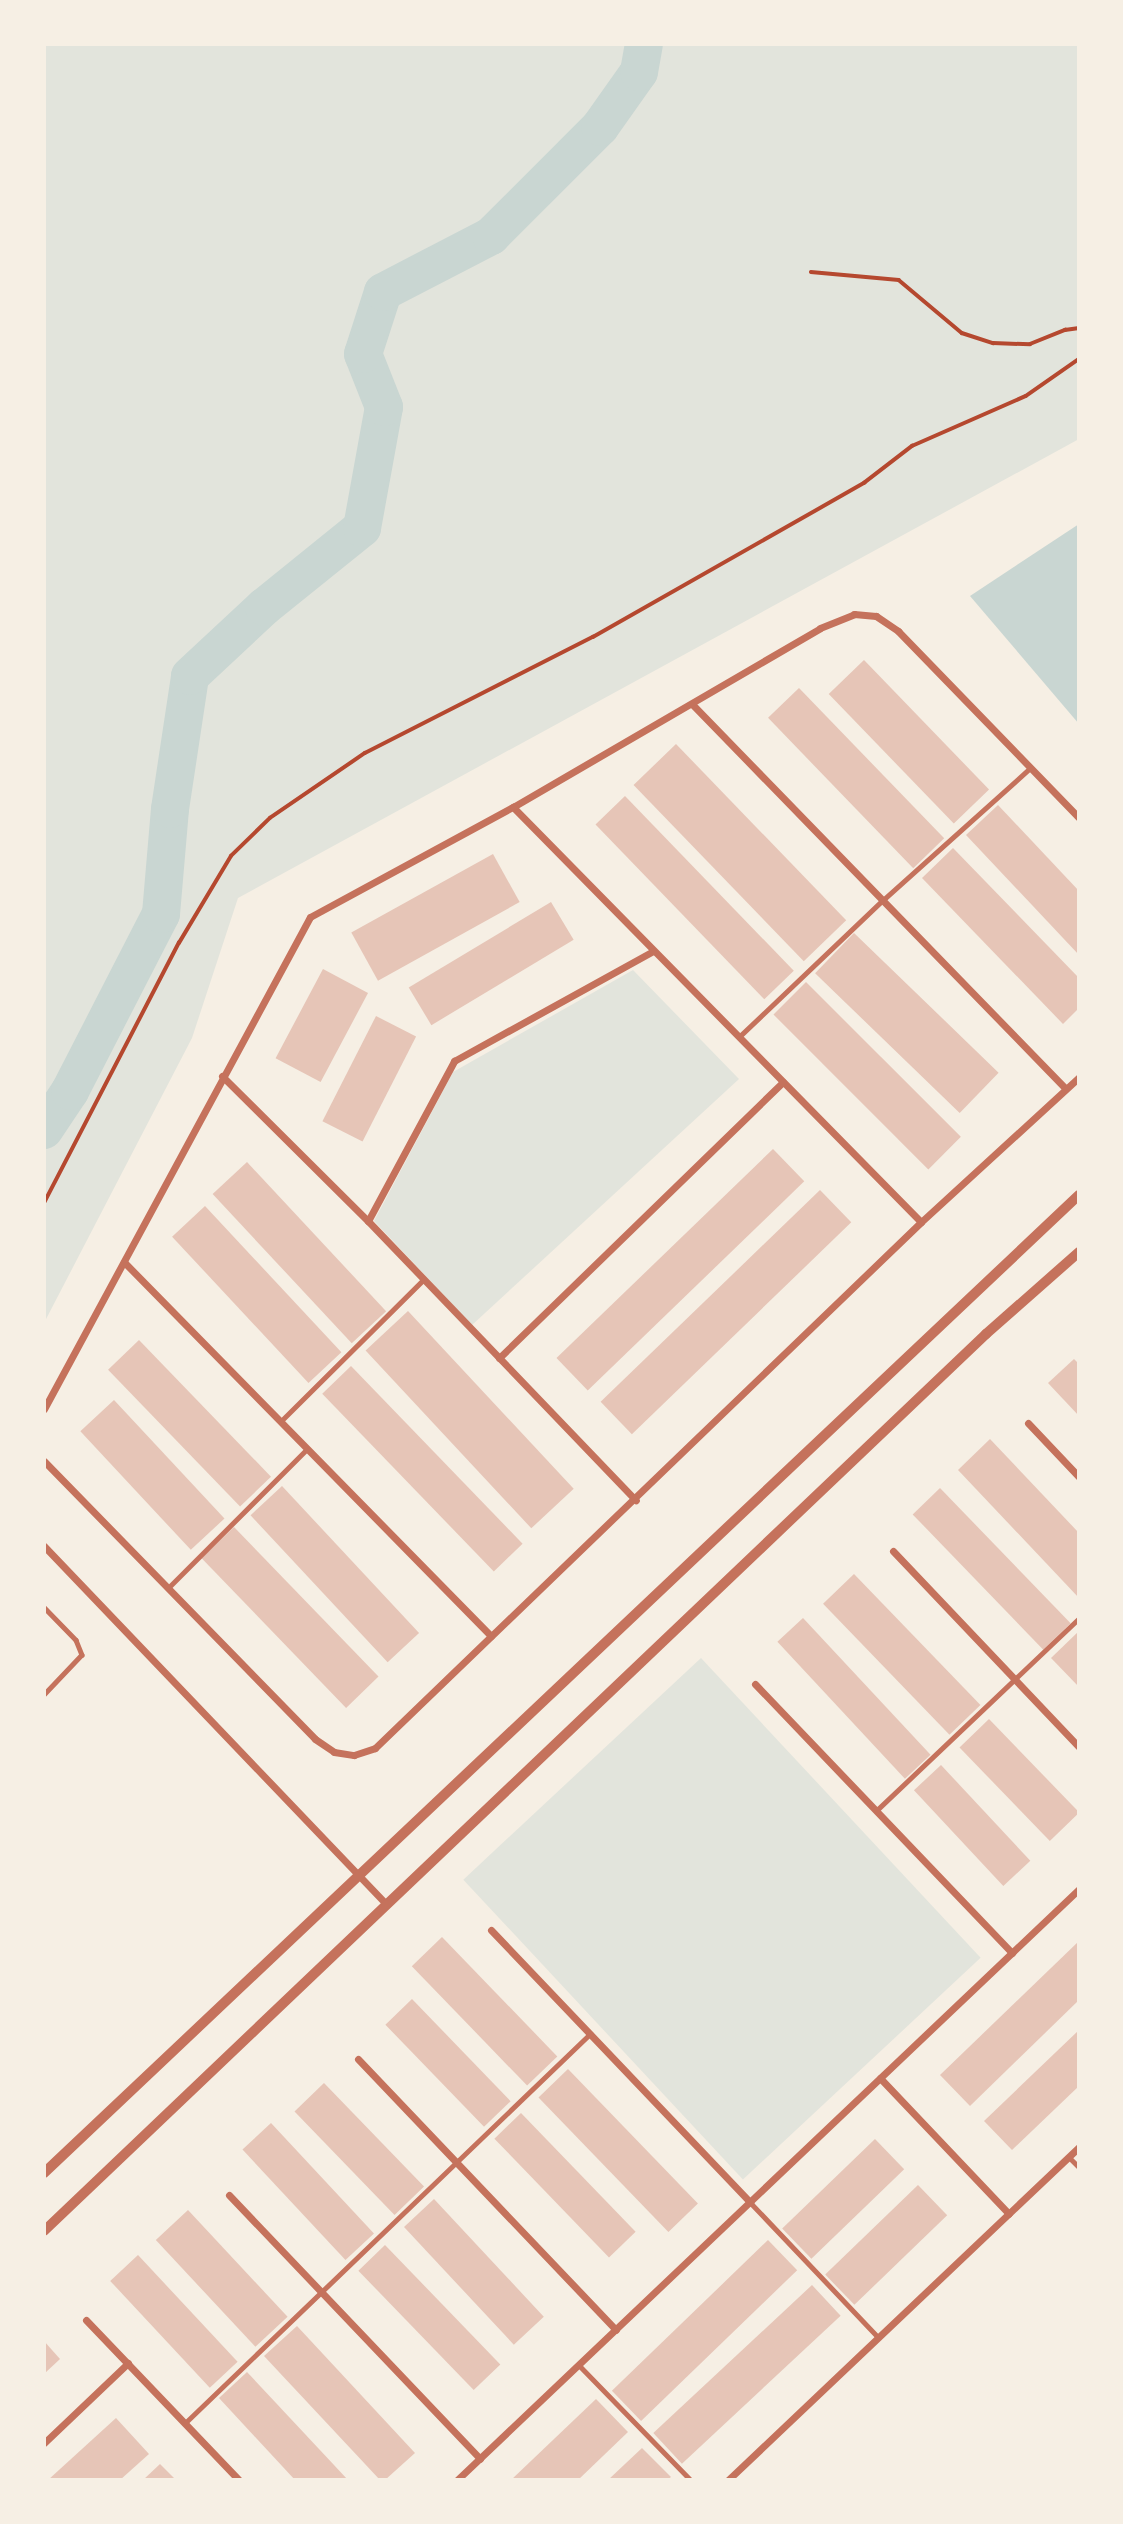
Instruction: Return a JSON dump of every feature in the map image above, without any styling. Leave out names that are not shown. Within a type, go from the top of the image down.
[{"type":"street","points":[[44,1409],[307,920],[513,807],[820,628],[854,614],[876,616],[898,631],[1079,818]]},
{"type":"street","points":[[692,704],[1065,1088]]},
{"type":"street","points":[[513,807],[921,1222]]},
{"type":"street","points":[[368,1221],[454,1061],[653,951]]},
{"type":"street","points":[[222,1076],[368,1221],[636,1500]]},
{"type":"street","points":[[44,1461],[315,1739],[334,1752],[354,1755],[375,1748],[636,1500],[921,1222],[1079,1077]]},
{"type":"street","points":[[499,1357],[783,1082]]},
{"type":"street","points":[[44,2173],[770,1490],[1079,1195]]},
{"type":"street","points":[[44,2231],[986,1334],[1079,1252]]},
{"type":"street","points":[[124,1262],[282,1420],[491,1636]]},
{"type":"street","points":[[1028,1423],[1079,1477]]},
{"type":"street","points":[[44,1546],[386,1903]]},
{"type":"street","points":[[893,1551],[1079,1747]]},
{"type":"street","points":[[755,1684],[1012,1953]]},
{"type":"street","points":[[457,2480],[1079,1889]]},
{"type":"street","points":[[491,1930],[750,2202]]},
{"type":"street","points":[[358,2059],[616,2330]]},
{"type":"street","points":[[880,2078],[1009,2214]]},
{"type":"street","points":[[728,2480],[1079,2147]]},
{"type":"street","points":[[229,2195],[480,2459]]},
{"type":"street","points":[[86,2320],[239,2480]]},
{"type":"street","points":[[44,2443],[128,2363]]},
{"type":"lane","points":[[740,1036],[882,901],[1030,768]]},
{"type":"lane","points":[[282,1420],[423,1280]]},
{"type":"lane","points":[[168,1588],[308,1448]]},
{"type":"lane","points":[[44,1608],[76,1640],[82,1656],[44,1695]]},
{"type":"lane","points":[[877,1811],[1079,1618]]},
{"type":"lane","points":[[185,2423],[590,2034]]},
{"type":"lane","points":[[1069,2157],[1079,2167]]},
{"type":"lane","points":[[750,2202],[879,2337]]},
{"type":"lane","points":[[579,2365],[691,2480]]},
{"type":"path","points":[[811,272],[899,280],[962,333],[993,343],[1030,344],[1065,330],[1079,328]]},
{"type":"path","points":[[44,1203],[114,1063],[205,900],[231,856],[270,818],[365,753],[593,637],[864,483],[912,446],[1026,396],[1079,359]]},
{"type":"shaded area","points":[[44,44],[1079,44],[1079,439],[238,898],[192,1038],[44,1323]]},
{"type":"shaded area","points":[[1079,524],[1079,724],[970,596]]},
{"type":"shaded area","points":[[633,970],[739,1079],[472,1325],[374,1221],[453,1072]]},
{"type":"shaded area","points":[[701,1658],[981,1958],[743,2180],[463,1880]]},
{"type":"building","points":[[864,660],[989,789],[954,824],[829,694]]},
{"type":"building","points":[[799,688],[944,838],[913,868],[768,718]]},
{"type":"building","points":[[676,744],[846,920],[804,961],[634,785]]},
{"type":"building","points":[[625,796],[794,971],[764,999],[596,824]]},
{"type":"building","points":[[998,805],[1079,891],[1079,955],[966,835]]},
{"type":"building","points":[[953,848],[1079,978],[1079,1008],[1063,1024],[922,878]]},
{"type":"building","points":[[493,854],[520,902],[378,981],[351,933]]},
{"type":"building","points":[[551,902],[574,940],[431,1025],[409,987]]},
{"type":"building","points":[[854,933],[999,1073],[960,1113],[815,973]]},
{"type":"building","points":[[323,969],[368,993],[321,1082],[276,1058]]},
{"type":"building","points":[[806,982],[961,1137],[928,1169],[773,1015]]},
{"type":"building","points":[[376,1016],[416,1036],[363,1142],[322,1121]]},
{"type":"building","points":[[773,1149],[804,1181],[588,1390],[556,1358]]},
{"type":"building","points":[[247,1162],[386,1311],[352,1343],[213,1194]]},
{"type":"building","points":[[820,1190],[851,1222],[632,1434],[601,1402]]},
{"type":"building","points":[[205,1206],[341,1352],[308,1383],[172,1237]]},
{"type":"building","points":[[408,1311],[574,1489],[531,1528],[366,1351]]},
{"type":"building","points":[[139,1340],[271,1477],[240,1507],[108,1370]]},
{"type":"building","points":[[1074,1359],[1079,1364],[1079,1416],[1048,1383]]},
{"type":"building","points":[[351,1366],[523,1544],[494,1571],[322,1394]]},
{"type":"building","points":[[114,1400],[224,1518],[191,1550],[80,1431]]},
{"type":"building","points":[[990,1439],[1079,1533],[1079,1598],[958,1470]]},
{"type":"building","points":[[282,1486],[419,1633],[388,1662],[251,1515]]},
{"type":"building","points":[[940,1488],[1071,1623],[1043,1650],[913,1514]]},
{"type":"building","points":[[234,1527],[378,1677],[346,1708],[202,1558]]},
{"type":"building","points":[[854,1574],[980,1705],[949,1735],[823,1604]]},
{"type":"building","points":[[803,1618],[931,1755],[905,1779],[777,1642]]},
{"type":"building","points":[[1079,1631],[1079,1687],[1051,1658]]},
{"type":"building","points":[[989,1719],[1079,1812],[1050,1841],[960,1747]]},
{"type":"building","points":[[941,1765],[1030,1861],[1003,1886],[914,1790]]},
{"type":"building","points":[[442,1937],[557,2056],[527,2086],[412,1966]]},
{"type":"building","points":[[1079,1941],[1079,2000],[970,2106],[940,2075]]},
{"type":"building","points":[[412,1999],[511,2101],[484,2127],[385,2025]]},
{"type":"building","points":[[1079,2030],[1079,2086],[1012,2150],[984,2121]]},
{"type":"building","points":[[568,2069],[698,2204],[668,2232],[539,2097]]},
{"type":"building","points":[[324,2083],[424,2187],[395,2215],[295,2111]]},
{"type":"building","points":[[521,2113],[636,2232],[609,2257],[494,2139]]},
{"type":"building","points":[[271,2123],[374,2233],[345,2260],[242,2150]]},
{"type":"building","points":[[875,2139],[904,2169],[811,2259],[782,2229]]},
{"type":"building","points":[[918,2185],[947,2215],[854,2305],[825,2275]]},
{"type":"building","points":[[434,2199],[544,2317],[514,2345],[404,2227]]},
{"type":"building","points":[[188,2210],[288,2317],[255,2347],[156,2240]]},
{"type":"building","points":[[768,2240],[797,2270],[641,2421],[612,2391]]},
{"type":"building","points":[[385,2245],[500,2364],[474,2390],[358,2271]]},
{"type":"building","points":[[138,2255],[238,2362],[210,2388],[110,2281]]},
{"type":"building","points":[[812,2285],[841,2316],[682,2464],[653,2433]]},
{"type":"building","points":[[297,2326],[415,2453],[385,2480],[380,2480],[264,2356]]},
{"type":"building","points":[[44,2341],[60,2359],[44,2374]]},
{"type":"building","points":[[247,2372],[348,2480],[295,2480],[219,2398]]},
{"type":"building","points":[[596,2399],[628,2432],[578,2480],[511,2480]]},
{"type":"building","points":[[116,2418],[149,2454],[120,2480],[48,2480]]},
{"type":"building","points":[[642,2448],[671,2477],[667,2480],[608,2480]]},
{"type":"building","points":[[160,2464],[176,2480],[143,2480]]},
{"type":"waterway","points":[[44,1130],[70,1091],[161,914],[170,809],[190,676],[264,607],[362,528],[384,407],[363,354],[383,292],[491,236],[600,127],[639,72],[644,44]]}]
